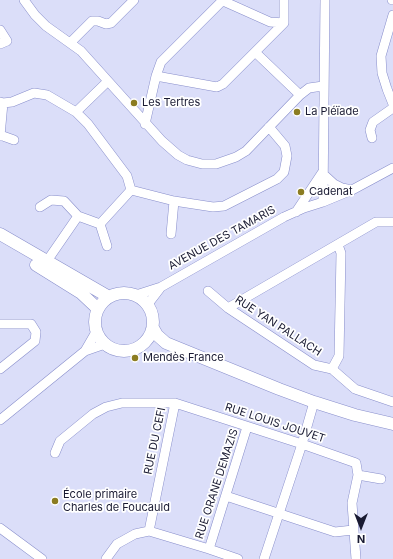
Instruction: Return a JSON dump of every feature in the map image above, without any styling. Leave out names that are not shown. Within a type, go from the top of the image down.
[{"type":"street","points":[[24,0],[35,15],[46,26],[81,51],[162,142],[178,155],[187,160],[202,164],[216,164],[231,160],[246,151],[300,94],[309,88],[323,86]]},
{"type":"street","points":[[70,43],[92,21],[98,21],[106,24],[111,23],[134,0]]},
{"type":"street","points":[[156,76],[217,87],[223,84],[284,23],[284,0]]},
{"type":"street","points":[[323,202],[322,173],[325,0]]},
{"type":"street","points":[[146,124],[160,62],[223,1],[270,22],[284,23]]},
{"type":"street","points":[[393,15],[381,56],[382,73],[393,104]]},
{"type":"street","points":[[0,30],[6,41],[0,44]]},
{"type":"street","points":[[255,52],[300,94]]},
{"type":"street","points":[[76,112],[108,81]]},
{"type":"street","points":[[14,140],[0,136],[1,103],[12,102],[34,93],[47,95],[76,112],[88,124],[127,176],[131,190]]},
{"type":"street","points":[[372,138],[370,130],[373,122],[393,108]]},
{"type":"street","points":[[131,190],[174,202],[213,207],[224,206],[277,178],[284,172],[287,156],[285,146],[269,126]]},
{"type":"street","name":"AVENUE DES TAMARIS","points":[[136,295],[161,287],[268,226],[296,212],[352,190],[393,168]]},
{"type":"street","points":[[322,173],[334,184],[342,188],[352,190]]},
{"type":"street","name":"AVENUE DES TAMARIS","points":[[296,212],[322,173]]},
{"type":"street","points":[[100,224],[131,190]]},
{"type":"street","points":[[40,207],[51,200],[64,201],[78,216],[100,224]]},
{"type":"street","points":[[170,234],[174,202]]},
{"type":"street","points":[[47,261],[78,216]]},
{"type":"street","points":[[228,308],[376,222],[393,222]]},
{"type":"street","points":[[100,224],[107,246]]},
{"type":"street","points":[[0,234],[109,297]]},
{"type":"street","points":[[0,243],[81,293],[98,309]]},
{"type":"street","name":"RUE YAN PALLACH","points":[[208,291],[228,308],[314,365],[332,369],[339,356],[341,253],[338,245]]},
{"type":"street","name":"AVENUE DES TAMARIS","points":[[148,304],[161,287]]},
{"type":"street","points":[[127,293],[136,295],[148,304],[152,313],[153,328],[151,336],[146,342],[134,350],[126,352],[118,351],[105,344],[96,332],[95,316],[103,302],[109,297],[127,293]]},
{"type":"street","points":[[0,324],[32,324],[36,332],[35,341],[0,369]]},
{"type":"street","points":[[153,328],[157,335],[166,343]]},
{"type":"street","points":[[0,420],[84,351],[96,332]]},
{"type":"street","points":[[146,342],[166,343],[314,402],[355,415],[393,424]]},
{"type":"street","points":[[84,351],[105,344]]},
{"type":"street","points":[[332,369],[355,389],[393,402]]},
{"type":"street","name":"RUE LOUIS JOUVET","points":[[55,454],[60,441],[93,414],[106,407],[122,403],[175,402],[356,463],[358,475]]},
{"type":"street","name":"RUE DU CEFI","points":[[149,531],[175,402]]},
{"type":"street","points":[[264,559],[302,444],[314,402]]},
{"type":"street","name":"RUE ORANE DEMAZIS","points":[[209,549],[248,427]]},
{"type":"street","points":[[356,559],[352,503],[358,475],[381,479]]},
{"type":"street","points":[[226,496],[335,532],[353,530]]},
{"type":"street","points":[[0,528],[42,559]]},
{"type":"street","points":[[106,559],[118,544],[135,534],[149,531],[238,559]]},
{"type":"place","name":"Les Tertres","points":[[134,103]]},
{"type":"place","name":"La Pléïade","points":[[297,112]]},
{"type":"place","name":"Cadenat","points":[[301,192]]},
{"type":"place","name":"Mendès France","points":[[135,358]]},
{"type":"place","name":"École primaire Charles de Foucauld","points":[[55,501]]}]
